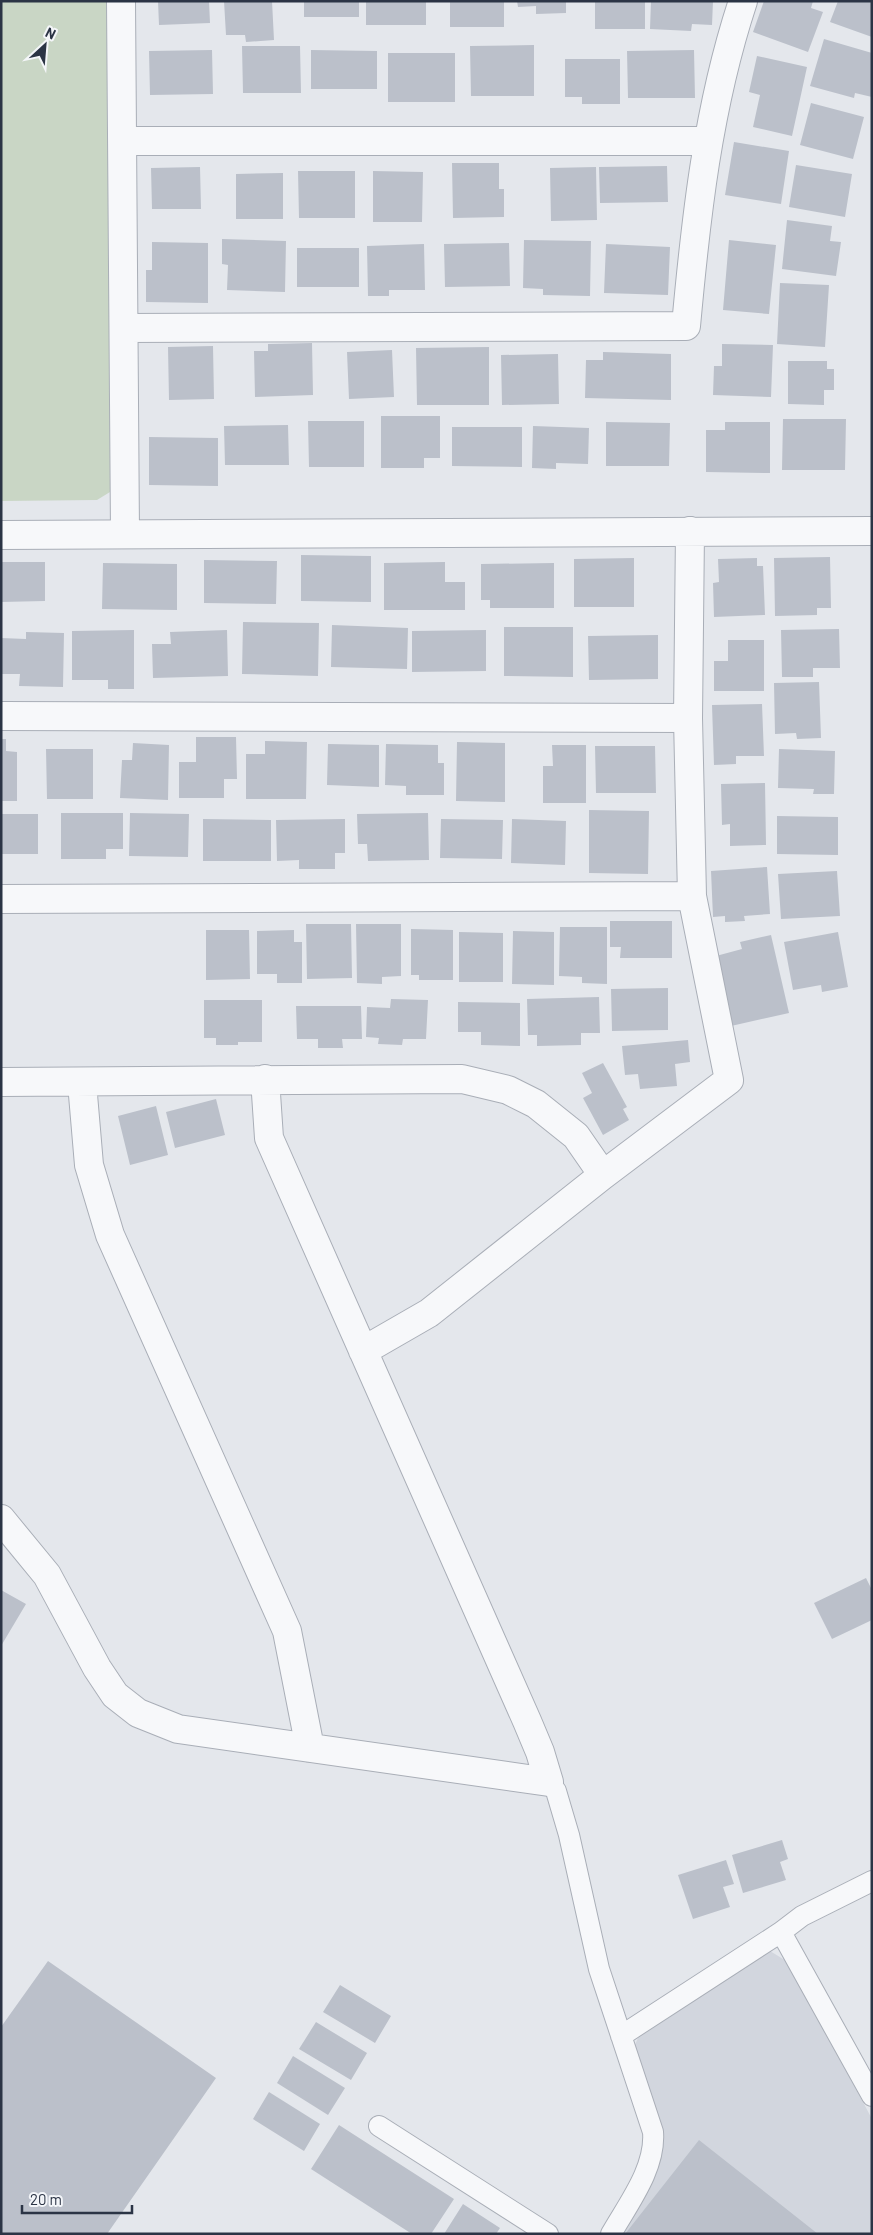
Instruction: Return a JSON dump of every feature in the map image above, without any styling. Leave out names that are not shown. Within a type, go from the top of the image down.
[{"type":"street","points":[[121,1],[125,328],[125,534]]},
{"type":"street","points":[[125,328],[686,326],[699,196],[708,141],[743,1]]},
{"type":"street","points":[[123,141],[708,141]]},
{"type":"street","points":[[363,1351],[429,1313],[604,1175],[729,1080],[692,896],[688,718],[690,531]]},
{"type":"street","points":[[1,535],[872,531]]},
{"type":"street","points":[[1,716],[688,718]]},
{"type":"street","points":[[1,899],[692,896]]},
{"type":"street","points":[[1,1082],[82,1083],[265,1079],[462,1079],[508,1090],[536,1104],[576,1136],[604,1175]]},
{"type":"street","points":[[1,1520],[47,1575],[97,1668],[116,1695],[138,1713],[178,1729],[549,1782],[530,1728],[269,1138],[265,1079]]},
{"type":"street","points":[[82,1083],[89,1165],[110,1235],[287,1631],[310,1748]]},
{"type":"lane","points":[[549,1782],[556,1791],[568,1835],[599,1969],[653,2132],[654,2147],[641,2181],[612,2234]]},
{"type":"lane","points":[[621,2036],[781,1932],[802,1916],[872,1881]]},
{"type":"lane","points":[[781,1932],[796,1955],[872,2096]]},
{"type":"lane","points":[[379,2126],[548,2234]]},
{"type":"shaded area","points":[[770,1951],[788,1962],[872,2119],[872,2234],[619,2234],[647,2187],[663,2146],[660,2125],[633,2049],[638,2038]]},
{"type":"green space","points":[[1,1],[109,1],[110,492],[97,500],[1,501]]},
{"type":"building","points":[[158,1],[209,1],[210,23],[159,25]]},
{"type":"building","points":[[224,1],[272,1],[274,40],[246,42],[245,35],[226,35]]},
{"type":"building","points":[[304,1],[359,1],[359,17],[304,17]]},
{"type":"building","points":[[366,1],[426,1],[426,25],[366,25]]},
{"type":"building","points":[[450,1],[504,1],[504,27],[450,27]]},
{"type":"building","points":[[517,1],[566,1],[566,13],[536,14],[536,6],[518,7]]},
{"type":"building","points":[[595,1],[645,1],[645,29],[595,29]]},
{"type":"building","points":[[651,1],[713,1],[712,25],[692,24],[691,31],[650,29]]},
{"type":"building","points":[[764,1],[813,1],[811,8],[823,12],[808,52],[753,32]]},
{"type":"building","points":[[838,1],[872,1],[872,37],[830,22]]},
{"type":"building","points":[[824,39],[872,53],[872,97],[855,93],[854,98],[810,86]]},
{"type":"building","points":[[534,45],[534,96],[471,96],[470,46]]},
{"type":"building","points":[[242,46],[300,46],[301,93],[243,93]]},
{"type":"building","points":[[212,50],[213,94],[150,95],[149,51]]},
{"type":"building","points":[[311,50],[377,51],[377,89],[311,89]]},
{"type":"building","points":[[694,50],[695,98],[628,98],[627,51]]},
{"type":"building","points":[[388,53],[455,53],[455,102],[388,102]]},
{"type":"building","points":[[757,56],[807,67],[792,136],[753,127],[760,95],[749,92]]},
{"type":"building","points":[[565,59],[620,59],[620,104],[582,104],[582,97],[565,97]]},
{"type":"building","points":[[811,103],[864,117],[853,159],[800,145]]},
{"type":"building","points":[[734,142],[789,151],[781,204],[725,195]]},
{"type":"building","points":[[452,163],[499,163],[499,189],[504,189],[504,217],[453,218]]},
{"type":"building","points":[[796,165],[852,174],[845,217],[789,207]]},
{"type":"building","points":[[667,166],[668,202],[600,203],[599,167]]},
{"type":"building","points":[[200,167],[201,209],[152,209],[151,168]]},
{"type":"building","points":[[596,167],[597,220],[551,221],[550,168]]},
{"type":"building","points":[[298,171],[355,171],[355,218],[299,218]]},
{"type":"building","points":[[373,171],[423,172],[422,222],[373,222]]},
{"type":"building","points":[[283,173],[283,219],[236,219],[236,174]]},
{"type":"building","points":[[787,220],[832,226],[830,241],[841,242],[836,276],[782,269]]},
{"type":"building","points":[[222,239],[286,241],[285,292],[227,290],[228,265],[222,264]]},
{"type":"building","points":[[524,240],[591,241],[590,296],[543,295],[543,289],[523,288]]},
{"type":"building","points":[[729,240],[776,245],[769,314],[723,310]]},
{"type":"building","points":[[152,242],[208,243],[208,303],[146,302],[146,270],[152,270]]},
{"type":"building","points":[[509,243],[510,286],[445,287],[444,244]]},
{"type":"building","points":[[424,244],[425,290],[389,290],[389,296],[368,296],[367,246]]},
{"type":"building","points":[[606,244],[670,247],[668,295],[604,293]]},
{"type":"building","points":[[297,248],[359,248],[359,287],[297,287]]},
{"type":"building","points":[[780,283],[829,285],[825,347],[777,344]]},
{"type":"building","points":[[312,343],[313,395],[255,397],[254,351],[268,351],[268,344]]},
{"type":"building","points":[[722,344],[773,345],[771,397],[713,395],[714,366],[722,366]]},
{"type":"building","points":[[213,346],[214,399],[169,400],[168,347]]},
{"type":"building","points":[[489,347],[489,405],[417,405],[416,348]]},
{"type":"building","points":[[392,350],[394,397],[349,399],[347,352]]},
{"type":"building","points":[[603,352],[671,354],[671,400],[585,398],[586,360],[603,360]]},
{"type":"building","points":[[558,354],[559,404],[502,405],[501,355]]},
{"type":"building","points":[[788,361],[827,361],[827,369],[834,369],[834,390],[824,390],[824,405],[788,404]]},
{"type":"building","points":[[381,416],[440,416],[440,458],[424,458],[424,468],[381,468]]},
{"type":"building","points":[[783,419],[846,419],[845,470],[782,470]]},
{"type":"building","points":[[308,421],[364,421],[364,467],[309,467]]},
{"type":"building","points":[[606,422],[670,423],[669,466],[606,466]]},
{"type":"building","points":[[725,422],[770,422],[770,473],[706,472],[706,430],[725,430]]},
{"type":"building","points":[[288,425],[289,465],[225,465],[224,426]]},
{"type":"building","points":[[533,426],[589,428],[588,464],[556,463],[556,469],[532,468]]},
{"type":"building","points":[[452,427],[522,427],[522,467],[452,466]]},
{"type":"building","points":[[149,437],[218,438],[218,486],[149,485]]},
{"type":"building","points":[[301,555],[371,556],[371,602],[301,601]]},
{"type":"building","points":[[830,557],[831,608],[817,608],[817,615],[775,616],[774,558]]},
{"type":"building","points":[[634,558],[634,607],[574,607],[574,559]]},
{"type":"building","points":[[757,558],[757,566],[763,566],[765,615],[714,617],[713,583],[719,582],[718,559]]},
{"type":"building","points":[[204,560],[277,561],[276,604],[204,603]]},
{"type":"building","points":[[1,562],[45,562],[45,601],[1,602]]},
{"type":"building","points":[[445,562],[445,582],[465,582],[465,610],[384,610],[384,563]]},
{"type":"building","points":[[103,563],[177,564],[177,610],[102,609]]},
{"type":"building","points":[[554,563],[554,608],[490,608],[490,600],[481,600],[481,564]]},
{"type":"building","points":[[243,622],[319,623],[318,676],[242,674]]},
{"type":"building","points":[[332,625],[408,628],[407,669],[331,667]]},
{"type":"building","points":[[504,627],[573,627],[573,677],[504,676]]},
{"type":"building","points":[[839,629],[840,668],[813,668],[813,677],[782,677],[781,630]]},
{"type":"building","points":[[134,630],[134,689],[108,689],[108,680],[72,680],[72,631]]},
{"type":"building","points":[[227,630],[228,676],[153,678],[152,644],[171,644],[170,632]]},
{"type":"building","points":[[486,630],[486,671],[412,672],[412,631]]},
{"type":"building","points":[[26,632],[64,633],[63,687],[19,686],[20,674],[1,674],[1,638],[26,639]]},
{"type":"building","points":[[658,635],[658,679],[589,680],[588,636]]},
{"type":"building","points":[[728,640],[764,640],[764,691],[714,691],[714,661],[728,661]]},
{"type":"building","points":[[819,682],[821,738],[797,739],[796,733],[775,734],[774,683]]},
{"type":"building","points":[[762,704],[764,756],[736,756],[736,764],[714,765],[712,705]]},
{"type":"building","points":[[196,737],[236,737],[237,779],[224,779],[224,798],[179,798],[179,762],[196,762]]},
{"type":"building","points":[[1,739],[6,739],[6,751],[17,752],[17,801],[1,801]]},
{"type":"building","points":[[265,741],[307,742],[306,799],[246,799],[246,754],[265,754]]},
{"type":"building","points":[[457,742],[505,743],[505,802],[456,801]]},
{"type":"building","points":[[133,743],[169,745],[168,800],[120,798],[122,760],[132,760]]},
{"type":"building","points":[[328,744],[379,745],[379,787],[327,785]]},
{"type":"building","points":[[386,744],[438,745],[438,763],[444,763],[444,795],[406,795],[406,786],[385,785]]},
{"type":"building","points":[[552,745],[586,745],[586,803],[543,803],[543,766],[553,766]]},
{"type":"building","points":[[595,746],[655,746],[656,793],[596,793]]},
{"type":"building","points":[[46,749],[93,749],[93,799],[47,799]]},
{"type":"building","points":[[779,749],[835,751],[834,794],[813,794],[814,789],[778,788]]},
{"type":"building","points":[[765,783],[766,845],[730,846],[730,824],[722,825],[721,784]]},
{"type":"building","points":[[589,810],[649,811],[648,874],[589,873]]},
{"type":"building","points":[[61,813],[123,813],[123,849],[106,849],[106,859],[61,859]]},
{"type":"building","points":[[130,813],[189,814],[188,857],[129,856]]},
{"type":"building","points":[[428,813],[429,860],[368,861],[367,844],[358,844],[357,814]]},
{"type":"building","points":[[1,814],[38,814],[38,854],[1,854]]},
{"type":"building","points":[[777,816],[838,817],[838,855],[777,854]]},
{"type":"building","points":[[203,819],[271,820],[271,861],[203,861]]},
{"type":"building","points":[[345,819],[345,853],[335,853],[335,869],[299,869],[299,860],[277,861],[276,820]]},
{"type":"building","points":[[441,819],[503,820],[502,859],[440,858]]},
{"type":"building","points":[[512,819],[566,821],[565,865],[511,863]]},
{"type":"building","points":[[767,867],[770,914],[744,916],[745,921],[725,922],[725,916],[713,917],[711,871]]},
{"type":"building","points":[[837,871],[840,916],[781,919],[778,874]]},
{"type":"building","points":[[610,921],[672,921],[672,958],[620,958],[621,947],[610,947]]},
{"type":"building","points":[[306,924],[351,924],[352,978],[307,979]]},
{"type":"building","points":[[356,924],[401,924],[401,976],[382,977],[382,984],[357,983]]},
{"type":"building","points":[[560,927],[607,927],[607,984],[582,983],[582,977],[559,976]]},
{"type":"building","points":[[411,929],[453,930],[453,980],[419,980],[419,975],[411,975]]},
{"type":"building","points":[[206,930],[249,930],[250,979],[206,980]]},
{"type":"building","points":[[294,930],[294,942],[302,942],[302,983],[277,983],[277,974],[257,974],[257,931]]},
{"type":"building","points":[[513,931],[554,932],[554,985],[512,984]]},
{"type":"building","points":[[459,932],[503,933],[503,982],[459,982]]},
{"type":"building","points":[[838,932],[848,987],[822,992],[821,985],[793,990],[784,942]]},
{"type":"building","points":[[771,935],[789,1013],[731,1026],[716,956],[742,949],[740,942]]},
{"type":"building","points":[[668,988],[668,1030],[612,1031],[611,989]]},
{"type":"building","points":[[599,997],[600,1033],[581,1033],[581,1045],[537,1046],[537,1035],[528,1035],[527,999]]},
{"type":"building","points":[[391,999],[428,1000],[426,1039],[403,1039],[402,1045],[378,1044],[379,1038],[366,1037],[367,1007],[390,1008]]},
{"type":"building","points":[[204,1000],[262,1000],[262,1042],[238,1042],[238,1045],[216,1045],[216,1038],[204,1038]]},
{"type":"building","points":[[458,1002],[520,1003],[520,1046],[481,1045],[481,1032],[458,1032]]},
{"type":"building","points":[[296,1006],[361,1006],[362,1039],[342,1039],[343,1048],[318,1048],[318,1039],[297,1039]]},
{"type":"building","points":[[688,1040],[690,1062],[675,1064],[677,1086],[640,1089],[638,1074],[625,1075],[622,1046]]},
{"type":"building","points":[[603,1063],[627,1107],[623,1109],[629,1120],[603,1135],[583,1098],[592,1093],[582,1073]]},
{"type":"building","points":[[216,1099],[225,1135],[175,1148],[166,1112]]},
{"type":"building","points":[[156,1106],[168,1155],[130,1165],[118,1116]]},
{"type":"building","points":[[866,1578],[872,1590],[872,1620],[832,1639],[814,1603]]},
{"type":"building","points":[[1,1590],[26,1604],[1,1646]]},
{"type":"building","points":[[782,1840],[788,1859],[780,1862],[786,1880],[743,1893],[732,1855]]},
{"type":"building","points":[[726,1860],[734,1884],[723,1887],[730,1907],[693,1919],[678,1875]]},
{"type":"building","points":[[48,1961],[216,2078],[107,2234],[1,2234],[1,2027]]},
{"type":"building","points":[[340,1985],[391,2016],[375,2043],[323,2012]]},
{"type":"building","points":[[316,2022],[367,2053],[351,2080],[299,2049]]},
{"type":"building","points":[[293,2056],[345,2088],[328,2115],[277,2083]]},
{"type":"building","points":[[269,2092],[320,2124],[304,2151],[253,2119]]},
{"type":"building","points":[[339,2125],[454,2199],[431,2234],[412,2234],[311,2169]]},
{"type":"building","points":[[699,2140],[818,2234],[625,2234]]},
{"type":"building","points":[[463,2204],[500,2228],[496,2234],[444,2234]]}]
